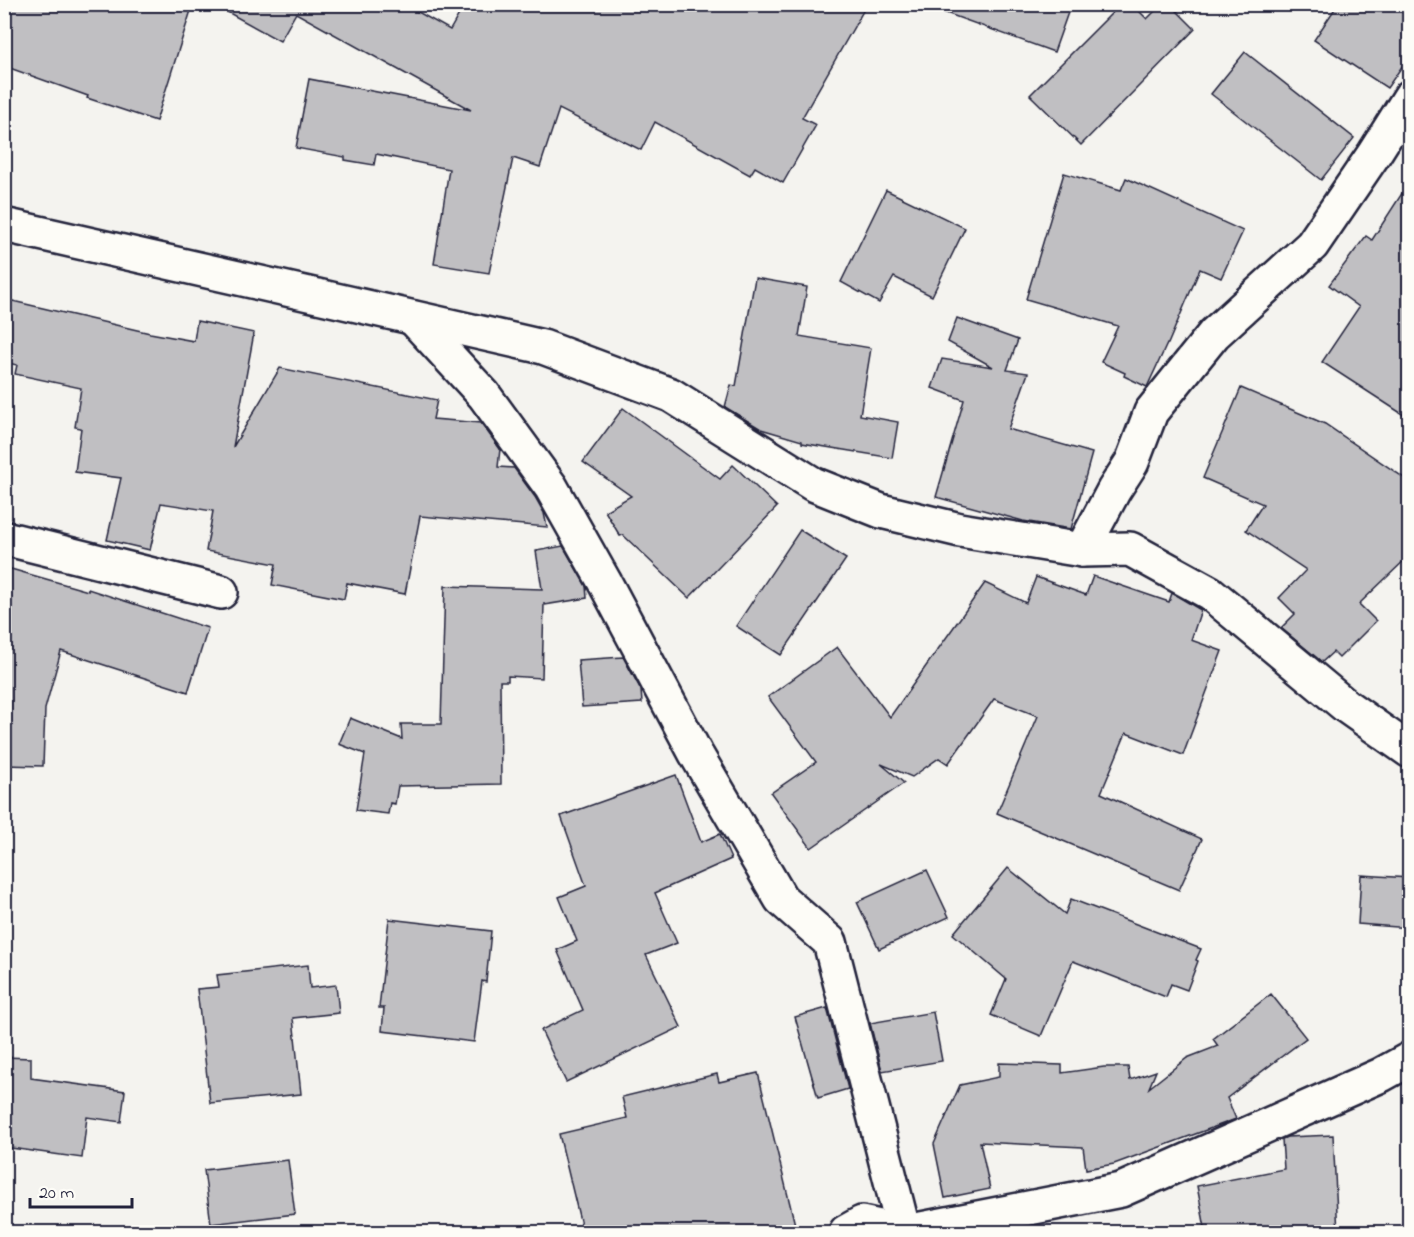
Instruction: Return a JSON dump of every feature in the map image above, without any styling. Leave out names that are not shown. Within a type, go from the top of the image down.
[{"type":"street","points":[[1082,550],[1114,490],[1132,462],[1151,412],[1214,334],[1312,245],[1410,97]]},
{"type":"street","points":[[4,225],[543,347],[670,395],[813,484],[881,511],[960,530],[1082,550],[1130,549],[1210,593],[1346,706],[1410,751]]},
{"type":"street","points":[[413,318],[484,395],[551,486],[696,754],[782,899],[830,942],[904,1233]]},
{"type":"street","points":[[4,538],[221,592]]},
{"type":"street","points":[[858,1230],[904,1233],[1121,1190],[1381,1075],[1410,1059]]},
{"type":"building","points":[[4,4],[193,4],[156,121],[87,98],[88,96],[4,66]]},
{"type":"building","points":[[213,4],[404,4],[450,30],[465,4],[867,4],[802,118],[816,125],[783,183],[755,167],[750,175],[655,122],[641,150],[559,109],[540,167],[513,158],[489,273],[434,264],[449,169],[376,154],[374,165],[296,148],[309,79],[471,110],[296,13],[280,41]]},
{"type":"building","points":[[933,4],[1071,4],[1054,52],[932,8]]},
{"type":"building","points":[[1121,4],[1132,4],[1147,19],[1162,4],[1170,4],[1195,29],[1081,145],[1030,95]]},
{"type":"building","points":[[1338,4],[1410,4],[1410,55],[1387,88],[1314,40]]},
{"type":"building","points":[[1245,52],[1354,138],[1321,180],[1211,94]]},
{"type":"building","points":[[1064,173],[1121,190],[1126,178],[1243,231],[1221,278],[1200,269],[1147,387],[1101,362],[1118,326],[1026,299]]},
{"type":"building","points":[[1410,181],[1410,419],[1322,362],[1359,307],[1329,285],[1366,236],[1372,240]]},
{"type":"building","points":[[886,190],[965,228],[932,296],[894,277],[879,303],[841,282]]},
{"type":"building","points":[[755,278],[807,287],[799,336],[871,348],[860,415],[898,422],[892,458],[802,443],[802,441],[761,429],[725,407],[731,385],[736,386]]},
{"type":"building","points":[[4,299],[194,341],[197,321],[254,333],[233,447],[280,368],[437,400],[433,419],[481,423],[500,449],[498,467],[514,468],[544,513],[547,527],[420,516],[405,594],[347,583],[344,599],[272,585],[276,564],[206,551],[213,511],[161,503],[150,550],[107,540],[121,478],[75,472],[81,428],[75,427],[81,388],[15,374],[17,365],[4,362]]},
{"type":"building","points":[[957,318],[1018,340],[1007,370],[1028,373],[1008,429],[1092,453],[1071,529],[1023,521],[936,497],[964,400],[932,388],[942,359],[993,367],[948,342]]},
{"type":"building","points":[[1241,388],[1325,424],[1410,482],[1410,555],[1359,604],[1376,621],[1339,658],[1333,652],[1322,662],[1281,628],[1295,614],[1279,598],[1306,570],[1246,530],[1263,504],[1203,478]]},
{"type":"building","points":[[623,408],[720,479],[733,465],[777,507],[689,598],[623,535],[620,536],[605,511],[631,496],[583,462]]},
{"type":"building","points":[[800,530],[846,559],[781,655],[736,626]]},
{"type":"building","points":[[563,546],[586,586],[587,598],[544,605],[544,603],[542,678],[508,676],[508,681],[500,681],[501,784],[398,786],[395,804],[390,803],[388,814],[356,810],[365,754],[339,744],[350,718],[402,739],[401,724],[441,724],[445,586],[542,589],[536,551]]},
{"type":"building","points":[[4,567],[88,591],[88,589],[208,628],[188,692],[61,651],[45,709],[43,766],[4,765]]},
{"type":"building","points":[[1093,576],[1169,602],[1172,593],[1201,610],[1191,640],[1222,651],[1183,755],[1126,733],[1101,793],[1202,839],[1179,890],[997,813],[1038,716],[994,699],[948,764],[939,758],[912,777],[881,764],[904,783],[811,848],[771,793],[816,762],[768,697],[837,647],[890,717],[985,583],[1026,603],[1036,577],[1086,595]]},
{"type":"building","points":[[623,657],[641,690],[642,703],[582,707],[578,660]]},
{"type":"building","points":[[676,775],[701,842],[720,834],[731,859],[655,893],[677,943],[646,955],[681,1027],[566,1082],[541,1030],[583,1010],[557,950],[577,941],[559,897],[586,886],[561,816]]},
{"type":"building","points":[[1008,868],[1065,914],[1071,899],[1201,949],[1187,990],[1171,984],[1166,997],[1073,961],[1041,1036],[991,1015],[1006,979],[953,934]]},
{"type":"building","points":[[927,870],[949,917],[879,949],[857,902]]},
{"type":"building","points":[[1361,875],[1410,878],[1410,928],[1358,924]]},
{"type":"building","points":[[389,919],[491,931],[486,982],[482,981],[474,1042],[382,1031],[384,1008],[379,1008]]},
{"type":"building","points":[[308,965],[310,988],[336,985],[339,1013],[293,1018],[301,1094],[210,1103],[197,989],[219,987],[217,975]]},
{"type":"building","points":[[1271,994],[1306,1038],[1227,1098],[1236,1119],[1114,1164],[1086,1169],[1083,1147],[980,1142],[990,1189],[945,1198],[934,1144],[960,1085],[999,1077],[999,1063],[1062,1065],[1062,1073],[1104,1067],[1128,1067],[1130,1080],[1156,1071],[1149,1088],[1187,1058],[1218,1046],[1213,1039]]},
{"type":"building","points":[[827,1008],[848,1089],[818,1098],[795,1017]]},
{"type":"building","points":[[933,1012],[942,1061],[882,1071],[870,1023]]},
{"type":"building","points":[[4,1057],[31,1058],[31,1078],[125,1091],[121,1122],[87,1117],[82,1158],[4,1147]]},
{"type":"building","points":[[758,1073],[797,1233],[583,1233],[559,1134],[627,1118],[622,1097],[717,1074],[719,1082]]},
{"type":"building","points":[[1333,1135],[1338,1233],[1206,1233],[1197,1186],[1284,1169],[1282,1139]]},
{"type":"building","points":[[288,1160],[295,1214],[211,1224],[204,1170]]}]
